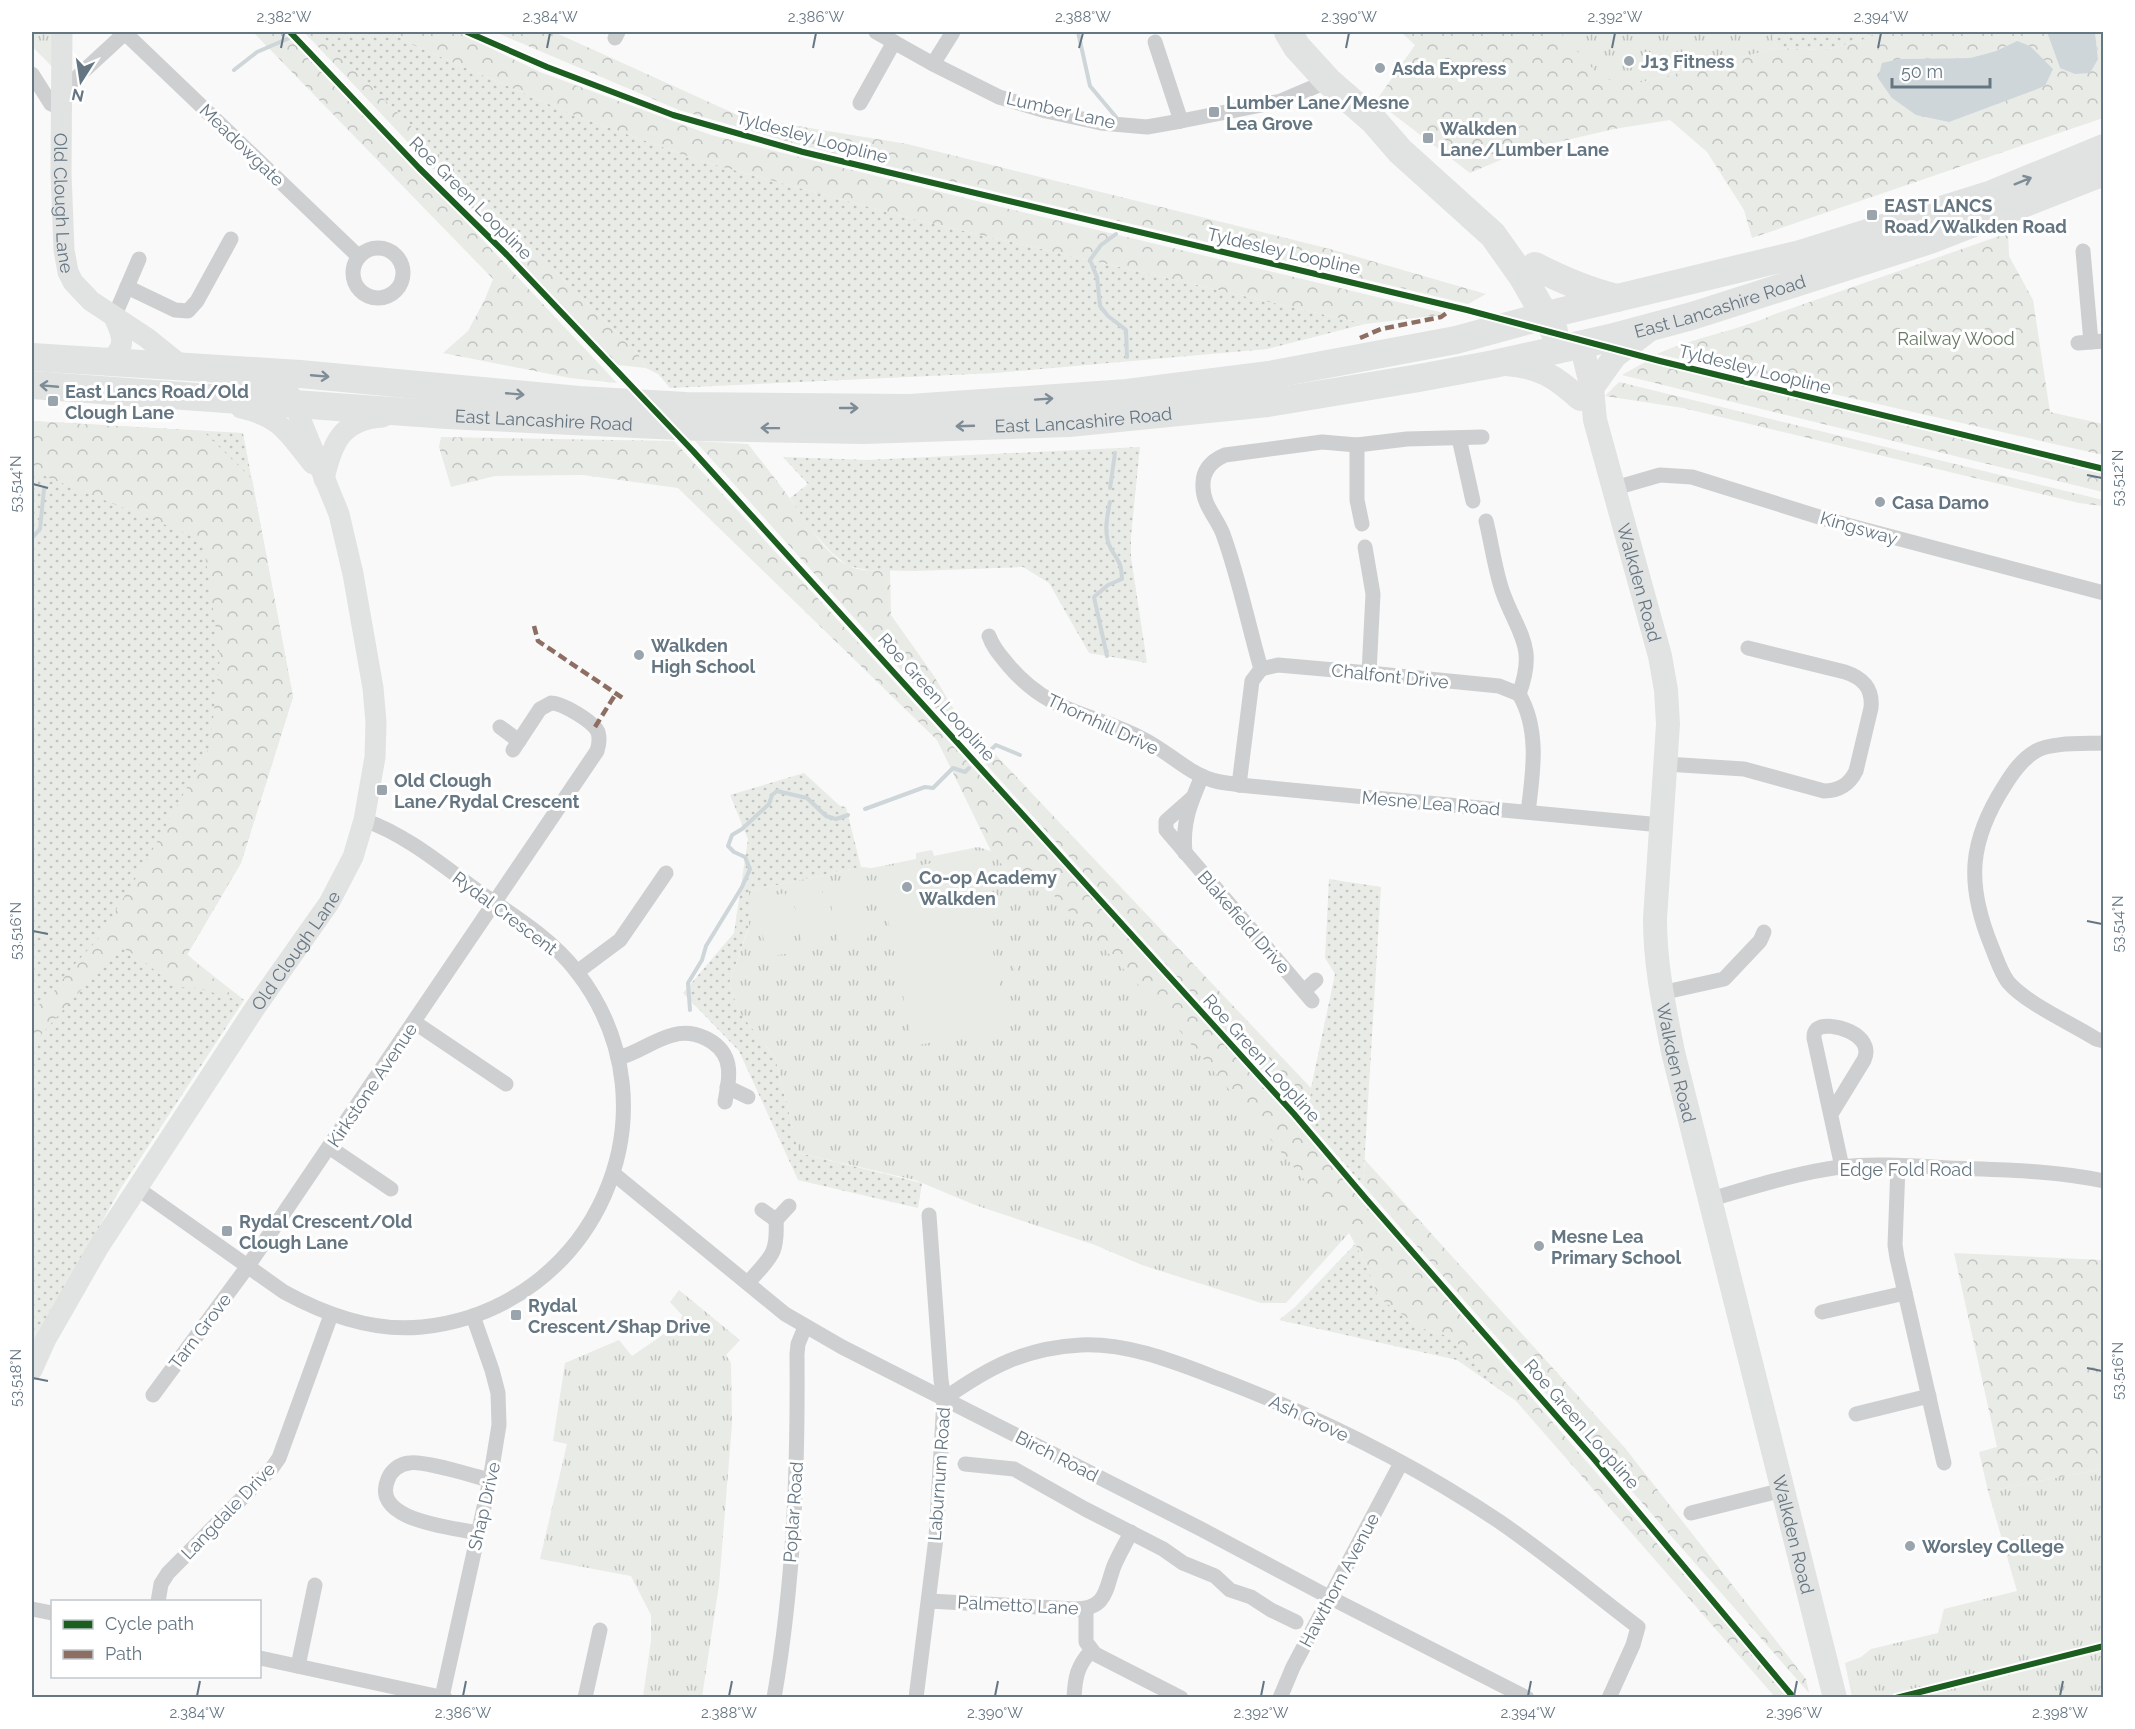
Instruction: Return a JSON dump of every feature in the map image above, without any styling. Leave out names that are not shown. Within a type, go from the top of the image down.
[{"type":"highway","name":"Walkden Road","points":[[1288,32],[1328,81],[1374,121],[1418,146],[1473,192],[1515,238],[1529,271],[1563,331]]},
{"type":"highway","name":"East Lancashire Road","points":[[32,357],[300,374],[579,400],[693,416],[864,430],[1069,423],[1268,402],[1494,364],[1563,331],[1619,298],[1800,254],[1992,194],[2103,148]]},
{"type":"highway","name":"East Lancashire Road","points":[[32,385],[447,415],[604,422],[693,416],[910,408],[1127,393],[1269,375],[1456,340],[1657,325],[1702,313],[1930,240],[2103,172]]},
{"type":"highway","points":[[1127,393],[1176,393],[1261,386],[1437,358],[1606,323],[1851,255],[1888,253]]},
{"type":"highway","points":[[1456,340],[1495,321],[1506,312],[1514,302],[1529,271],[1619,298]]},
{"type":"main road","points":[[1494,364],[1524,365],[1586,393],[1615,356],[1657,325]]},
{"type":"main road","name":"Walkden Road","points":[[1563,331],[1595,420],[1615,488],[1660,656],[1666,690],[1668,724],[1655,940],[1661,993],[1676,1063],[1835,1698]]},
{"type":"street","name":"Old Clough Lane","points":[[32,1370],[46,1339],[98,1248],[255,1008],[328,903],[353,857],[364,820],[376,739],[374,699],[353,574],[339,514],[291,396],[283,389],[180,367],[147,338],[91,301],[73,282],[68,272],[64,250],[61,173],[63,32]]},
{"type":"street","points":[[32,74],[51,104],[62,99],[125,32]]},
{"type":"street","name":"Meadowgate","points":[[125,32],[359,257]]},
{"type":"street","name":"Lumber Lane","points":[[876,32],[999,97],[1046,111],[1101,123],[1147,127],[1181,121],[1281,101],[1328,81]]},
{"type":"street","points":[[933,64],[953,32]]},
{"type":"street","points":[[860,103],[894,42]]},
{"type":"street","points":[[1155,42],[1181,121]]},
{"type":"street","points":[[127,287],[175,310],[188,311],[197,301],[231,239]]},
{"type":"street","points":[[2083,251],[2091,342]]},
{"type":"street","points":[[106,362],[116,357],[123,344],[114,317],[139,259]]},
{"type":"street","name":"Old Clough Lane","points":[[191,397],[251,410],[278,422],[324,479]]},
{"type":"street","points":[[324,479],[328,459],[335,442],[342,433],[356,423],[372,418],[447,415]]},
{"type":"street","points":[[1239,785],[1252,681],[1261,669],[1229,553],[1222,532],[1205,500],[1204,476],[1209,465],[1216,459],[1232,454],[1322,442],[1357,445],[1407,439],[1482,437]]},
{"type":"street","points":[[1459,438],[1473,501]]},
{"type":"street","points":[[1357,445],[1357,500],[1362,524]]},
{"type":"street","name":"Kingsway","points":[[1615,488],[1660,475],[1692,477],[1832,521],[2103,594]]},
{"type":"street","points":[[1486,521],[1503,593],[1526,646],[1525,679],[1519,694],[1524,702],[1535,756],[1528,812]]},
{"type":"street","points":[[1365,547],[1373,594],[1370,673]]},
{"type":"street","name":"Thornhill Drive","points":[[989,636],[994,648],[1024,683],[1036,693],[1072,712],[1146,740],[1202,776]]},
{"type":"street","points":[[1666,764],[1744,769],[1824,791],[1833,791],[1843,787],[1851,780],[1856,771],[1871,708],[1872,698],[1864,682],[1856,675],[1748,648]]},
{"type":"street","name":"Chalfont Drive","points":[[1261,669],[1278,665],[1370,673],[1499,686],[1519,694]]},
{"type":"street","name":"Kirkstone Avenue","points":[[248,1266],[597,751],[599,739],[595,727],[564,705],[550,702],[540,709],[516,745],[500,727]]},
{"type":"street","points":[[2103,743],[2049,747],[2036,751],[2024,760],[1986,818],[1979,837],[1974,867],[1980,919],[2002,973],[2023,995],[2103,1041]]},
{"type":"street","name":"Mesne Lea Road","points":[[1202,776],[1239,785],[1661,825]]},
{"type":"street","name":"Blakefield Drive","points":[[1202,776],[1186,817],[1183,834],[1185,854],[1308,996],[1316,980]]},
{"type":"street","name":"Rydal Crescent","points":[[137,1188],[284,1292],[331,1315],[377,1325],[421,1327],[473,1316],[513,1299],[549,1271],[568,1252],[594,1218],[614,1174],[620,1152],[624,1110],[623,1084],[618,1058],[602,1014],[577,972],[545,940],[392,831],[364,820]]},
{"type":"street","points":[[577,972],[620,940],[666,873]]},
{"type":"street","points":[[1661,993],[1724,979],[1760,941],[1764,932]]},
{"type":"street","points":[[414,1022],[506,1084]]},
{"type":"street","points":[[1832,1114],[1867,1051],[1861,1039],[1854,1033],[1825,1027],[1819,1028],[1814,1038],[1842,1167]]},
{"type":"street","points":[[618,1058],[632,1055],[665,1037],[676,1034],[694,1034],[715,1044],[723,1052],[729,1070],[726,1095],[748,1097]]},
{"type":"street","points":[[329,1147],[391,1189]]},
{"type":"street","points":[[1898,1166],[1895,1245],[1944,1463]]},
{"type":"street","name":"Edge Fold Road","points":[[1711,1199],[1781,1179],[1842,1167],[1898,1166],[2036,1171],[2073,1174],[2103,1181]]},
{"type":"street","name":"Birch Road","points":[[614,1174],[785,1314],[805,1327],[1201,1528],[1329,1597],[1527,1698]]},
{"type":"street","points":[[748,1283],[775,1249],[776,1220],[789,1206]]},
{"type":"street","points":[[762,1210],[776,1220]]},
{"type":"street","name":"Laburnum Road","points":[[916,1698],[936,1538],[944,1399],[929,1215]]},
{"type":"street","name":"Tarn Grove","points":[[153,1395],[248,1266]]},
{"type":"street","points":[[1822,1312],[1905,1293]]},
{"type":"street","name":"Langdale Drive","points":[[158,1600],[161,1584],[168,1573],[272,1468],[279,1458],[331,1315]]},
{"type":"street","name":"Shap Drive","points":[[443,1697],[490,1480],[499,1425],[498,1393],[473,1316]]},
{"type":"street","name":"Poplar Road","points":[[774,1698],[788,1589],[793,1527],[798,1428],[797,1354],[798,1344],[805,1327]]},
{"type":"street","name":"Ash Grove","points":[[944,1399],[972,1379],[1012,1358],[1081,1345],[1124,1348],[1179,1364],[1279,1403],[1401,1463],[1500,1522],[1638,1627],[1634,1645],[1609,1698]]},
{"type":"street","points":[[1856,1414],[1929,1396]]},
{"type":"street","points":[[965,1464],[984,1459],[1014,1469],[1163,1549],[1183,1563],[1215,1576],[1230,1590],[1281,1608],[1296,1622]]},
{"type":"street","points":[[478,1533],[405,1516],[390,1504],[385,1495],[386,1484],[390,1474],[397,1467],[408,1463],[423,1464],[490,1480]]},
{"type":"street","name":"Hawthorn Avenue","points":[[1280,1698],[1293,1667],[1329,1597],[1401,1463]]},
{"type":"street","points":[[1691,1513],[1784,1490]]},
{"type":"street","name":"Palmetto Lane","points":[[929,1601],[1086,1609],[1098,1604],[1104,1595],[1114,1566],[1131,1532]]},
{"type":"street","points":[[298,1666],[315,1585]]},
{"type":"street","points":[[32,1609],[51,1613]]},
{"type":"street","points":[[1086,1609],[1086,1642],[1091,1651],[1181,1698]]},
{"type":"street","points":[[585,1698],[600,1630]]},
{"type":"street","points":[[1074,1698],[1077,1668],[1091,1651]]},
{"type":"street","points":[[261,1658],[443,1697]]},
{"type":"green space","points":[[32,32],[53,32],[55,70],[32,46]]},
{"type":"green space","points":[[253,32],[288,32],[617,383],[570,378],[443,353],[468,331],[493,279]]},
{"type":"green space","points":[[304,32],[317,32],[638,354],[646,368],[618,365]]},
{"type":"green space","points":[[317,32],[391,32],[411,44],[574,115],[701,161],[917,220],[1365,324],[1267,349],[995,373],[670,388],[658,374],[646,368],[638,354]]},
{"type":"green space","points":[[391,32],[457,32],[540,72],[711,135],[1448,314],[1365,324],[917,220],[701,161],[574,115],[411,44]]},
{"type":"green space","points":[[495,32],[554,32],[742,117],[907,144],[1330,249],[1486,294],[1468,304],[800,145],[679,110]]},
{"type":"green space","points":[[1401,32],[1556,32],[1638,83],[1777,48],[1825,50],[1862,40],[1878,32],[2047,32],[2060,68],[2098,59],[2095,32],[2103,32],[2103,118],[1752,238],[1744,210],[1707,152],[1670,120],[1614,129],[1524,150],[1470,173],[1376,101],[1415,45]],"holes":[[[2017,41],[1916,115],[1900,59],[1970,58],[1996,51]]]},
{"type":"green space","points":[[1556,32],[1771,32],[1777,48],[1638,83],[1602,79],[1561,33]]},
{"type":"green space","points":[[1771,32],[1878,32],[1862,40],[1825,50],[1777,48]]},
{"type":"green space","name":"Railway Wood","points":[[2008,233],[2009,256],[2033,300],[2050,412],[2103,424],[2103,455],[1657,354],[1746,325]]},
{"type":"green space","points":[[1647,361],[2103,474],[2103,492],[1622,375]]},
{"type":"green space","points":[[1619,382],[2103,500],[2103,506],[2079,503],[1683,408],[1605,396]]},
{"type":"green space","points":[[32,421],[243,433],[293,697],[241,863],[187,955],[244,1000],[119,1191],[32,1350]]},
{"type":"green space","points":[[32,421],[203,431],[252,479],[293,697],[241,863],[187,954],[237,1000],[198,988],[175,987],[141,959],[120,946],[32,1045],[32,1011],[54,991],[98,939],[147,860],[210,746],[220,657],[203,540],[32,471]]},
{"type":"green space","points":[[441,437],[674,441],[1257,1078],[1789,1697],[1775,1697],[1516,1401],[1451,1337],[1421,1328],[1378,1297],[1368,1268],[1349,1233],[1042,883],[1009,873],[991,851],[937,740],[678,488],[583,475],[495,476],[451,487],[439,447]]},
{"type":"green space","points":[[695,441],[748,444],[830,553],[854,568],[890,570],[891,615],[934,676],[956,713],[1311,1088],[1308,1122]]},
{"type":"green space","points":[[1140,447],[1131,557],[1147,663],[1089,653],[1049,583],[1023,567],[915,571],[868,570],[848,566],[831,552],[811,530],[790,498],[808,484],[783,457],[867,460]]},
{"type":"green space","points":[[804,773],[840,806],[846,807],[861,867],[749,891],[749,926],[729,984],[740,1013],[775,1057],[799,1153],[922,1183],[918,1208],[798,1180],[739,1051],[683,993],[734,933],[748,839],[730,795]]},
{"type":"green space","name":"Co-op Academy Walkden","points":[[978,847],[991,851],[1009,873],[1042,883],[1164,1012],[1349,1233],[1286,1303],[1261,1303],[1142,1265],[1095,1245],[975,1205],[915,1180],[799,1153],[775,1057],[740,1013],[729,984],[749,927],[749,891],[861,867],[872,868],[916,859],[916,853],[932,850],[934,856]]},
{"type":"green space","points":[[974,855],[1008,1028],[913,1046],[879,873]]},
{"type":"green space","points":[[857,879],[868,938],[839,944],[827,885]]},
{"type":"green space","points":[[1329,879],[1381,887],[1363,1185],[1308,1122],[1311,1088],[1335,974],[1325,958]]},
{"type":"green space","points":[[821,886],[832,945],[803,950],[792,892]]},
{"type":"green space","points":[[785,893],[797,952],[767,957],[756,899]]},
{"type":"green space","points":[[1010,945],[1013,945],[1030,1020],[1022,1022],[1018,1003],[1021,1002]]},
{"type":"green space","points":[[1365,1160],[1625,1448],[1806,1679],[1809,1693],[1363,1185]]},
{"type":"green space","points":[[1355,1244],[1368,1268],[1378,1297],[1421,1328],[1451,1337],[1516,1401],[1457,1360],[1279,1320],[1295,1307]]},
{"type":"green space","points":[[1954,1253],[2103,1260],[2103,1469],[1988,1491],[1979,1452],[1997,1447]]},
{"type":"green space","points":[[679,1290],[740,1340],[726,1355],[731,1363],[732,1424],[719,1585],[702,1697],[643,1697],[651,1641],[651,1615],[631,1576],[540,1559],[567,1444],[553,1441],[565,1363],[619,1340],[632,1356],[680,1323],[682,1315],[670,1302]]},
{"type":"green space","points":[[2103,1469],[2103,1697],[1852,1697],[1845,1663],[1861,1657],[1871,1649],[1938,1633],[1944,1609],[2017,1591],[1988,1491]]},
{"type":"shaded area","points":[[2047,32],[2095,32],[2098,59],[2090,73],[2075,74],[2060,68]]},
{"type":"shaded area","points":[[2017,41],[2030,46],[2053,69],[2045,86],[1949,122],[1916,115],[1892,98],[1878,78],[1882,63],[1900,59],[1970,58],[1996,51]]},
{"type":"waterway","points":[[1078,32],[1090,86],[1116,117]]},
{"type":"waterway","points":[[234,70],[257,52],[294,36]]},
{"type":"waterway","points":[[1116,234],[1101,245],[1090,260],[1097,277],[1100,306],[1108,316],[1126,330],[1127,357]]},
{"type":"waterway","points":[[1110,488],[1115,453]]},
{"type":"waterway","points":[[32,538],[40,529],[44,489]]},
{"type":"waterway","points":[[1107,656],[1094,597],[1108,585],[1122,579],[1120,565],[1107,537],[1106,526],[1110,502]]},
{"type":"waterway","points":[[983,757],[996,745],[1020,755]]},
{"type":"waterway","points":[[865,809],[925,787],[933,788],[953,768],[965,772],[969,768]]},
{"type":"waterway","points":[[690,1010],[688,983],[702,960],[706,946],[742,887],[750,869],[745,857],[728,846],[732,835],[742,829],[769,804],[772,795],[777,791],[807,798],[826,816],[836,819],[848,815]]},
{"type":"marked path","points":[[1360,338],[1381,329],[1441,317],[1448,312],[1449,305]]},
{"type":"marked path","points":[[534,626],[538,641],[624,699]]},
{"type":"marked path","points":[[595,727],[615,695]]},
{"type":"cycle path","name":"Roe Green Loopline","points":[[290,32],[419,168],[507,255],[693,451],[1294,1114],[1594,1459],[1794,1698]]},
{"type":"cycle path","name":"Tyldesley Loopline","points":[[467,32],[547,67],[673,115],[803,152],[1467,310],[1660,361],[2104,469]]},
{"type":"cycle path","points":[[1896,1698],[2104,1646]]},
{"type":"place","name":"J13 Fitness","points":[[1629,61]]},
{"type":"place","name":"Asda Express","points":[[1380,68]]},
{"type":"place","name":"Lumber Lane/Mesne Lea Grove","points":[[1214,112]]},
{"type":"place","name":"Walkden Lane/Lumber Lane","points":[[1428,138]]},
{"type":"place","name":"EAST LANCS Road/Walkden Road","points":[[1872,215]]},
{"type":"place","name":"East Lancs Road/Old Clough Lane","points":[[53,401]]},
{"type":"place","name":"Casa Damo","points":[[1880,502]]},
{"type":"place","name":"Walkden High School","points":[[639,655]]},
{"type":"place","name":"Old Clough Lane/Rydal Crescent","points":[[382,790]]},
{"type":"place","name":"Co-op Academy Walkden","points":[[907,887]]},
{"type":"place","name":"Rydal Crescent/Old Clough Lane","points":[[227,1231]]},
{"type":"place","name":"Mesne Lea Primary School","points":[[1539,1246]]},
{"type":"place","name":"Rydal Crescent/Shap Drive","points":[[516,1315]]},
{"type":"place","name":"Worsley College","points":[[1910,1546]]}]
